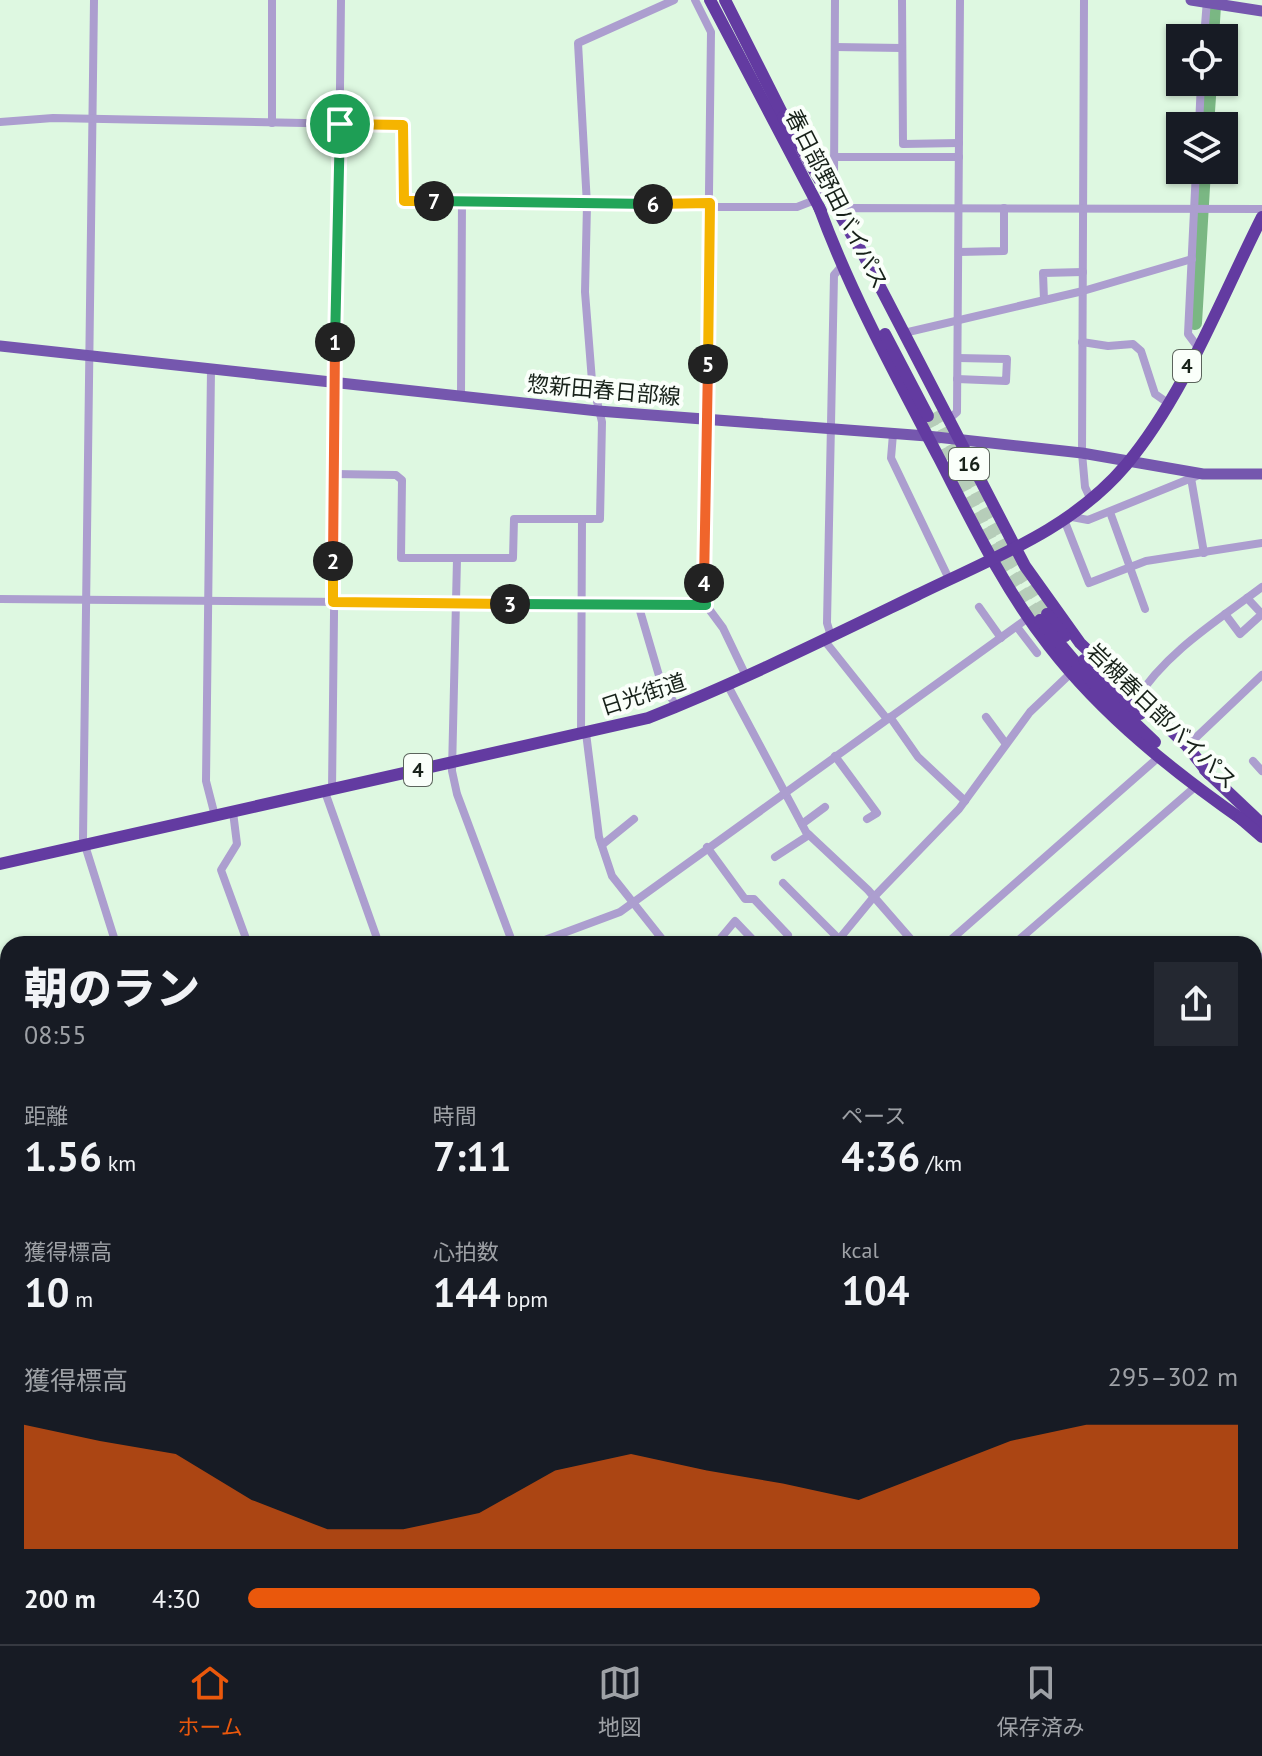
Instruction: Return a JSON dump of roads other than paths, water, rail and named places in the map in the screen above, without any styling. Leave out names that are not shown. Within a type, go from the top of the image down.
[{"type":"highway","name":"春日部野田バイパス","points":[[710,0],[932,414],[725,0]]},
{"type":"highway","name":"16","points":[[783,117],[839,211],[1015,549],[1036,616],[1080,643],[1187,746],[1209,774]]},
{"type":"highway","name":"16","points":[[817,204],[841,267],[992,559],[1036,616],[1071,673],[1195,787],[1256,818]]},
{"type":"highway","name":"4","points":[[1068,519],[1127,463],[1168,403],[1262,217]]},
{"type":"highway","name":"日光街道","points":[[0,864],[648,718],[828,638],[1015,549],[1068,519]]},
{"type":"highway","name":"岩槻春日部バイパス","points":[[1036,616],[1256,818],[1262,837]]},
{"type":"highway","name":"岩槻春日部バイパス","points":[[1036,616],[1094,684],[1256,818]]},
{"type":"main road","points":[[1191,0],[1262,11]]},
{"type":"main road","name":"惣新田春日部線","points":[[0,346],[598,411],[927,436],[1082,453],[1203,474]]},
{"type":"main road","name":"日光街道","points":[[1203,474],[1262,474]]},
{"type":"street","points":[[94,0],[89,119],[83,839],[114,936]]},
{"type":"street","points":[[272,0],[272,123]]},
{"type":"street","points":[[341,0],[329,791],[376,936]]},
{"type":"street","points":[[334,474],[396,475],[402,480],[401,558],[513,558],[514,519],[600,519],[602,422],[592,381],[585,292],[587,205],[578,43],[674,0]]},
{"type":"street","points":[[695,0],[711,32],[706,605],[723,628],[746,676]]},
{"type":"street","points":[[829,194],[834,157],[835,0]]},
{"type":"street","points":[[902,0],[903,144],[959,143]]},
{"type":"street","points":[[948,420],[957,412],[960,0]]},
{"type":"street","points":[[1084,0],[1082,453],[1085,487],[1091,500]]},
{"type":"street","points":[[1205,24],[1207,1]]},
{"type":"street","points":[[835,47],[902,48]]},
{"type":"street","points":[[0,122],[89,119],[403,125],[404,201],[797,207],[817,204]]},
{"type":"street","points":[[834,157],[959,157]]},
{"type":"street","points":[[1197,184],[1199,208],[1192,259],[1188,334],[1197,346]]},
{"type":"street","points":[[461,396],[462,200]]},
{"type":"street","points":[[839,211],[848,208],[959,207],[1262,209]]},
{"type":"street","points":[[959,252],[1004,251],[1004,208]]},
{"type":"street","points":[[904,333],[1083,291],[1192,259]]},
{"type":"street","points":[[841,267],[834,275],[828,638],[918,757],[965,801]]},
{"type":"street","points":[[1044,300],[1043,273],[1083,272]]},
{"type":"street","points":[[1082,342],[1108,346],[1133,344],[1141,351],[1155,394],[1168,403]]},
{"type":"street","points":[[957,379],[1006,381],[1007,359],[958,358]]},
{"type":"street","points":[[211,369],[206,781],[215,816]]},
{"type":"street","points":[[893,434],[891,458],[949,579]]},
{"type":"street","name":"日光街道","points":[[1068,519],[1088,520],[1203,474]]},
{"type":"street","points":[[1191,478],[1204,553]]},
{"type":"street","points":[[1110,512],[1145,609]]},
{"type":"street","points":[[582,519],[584,733],[602,845],[612,876],[659,936]]},
{"type":"street","points":[[1068,519],[1089,583],[1131,566],[1262,543]]},
{"type":"street","points":[[457,559],[453,762],[457,794],[510,936]]},
{"type":"street","points":[[1136,700],[1151,677],[1262,587]]},
{"type":"street","points":[[1225,614],[1240,634],[1262,614],[1247,598]]},
{"type":"street","points":[[0,599],[706,605]]},
{"type":"street","points":[[638,604],[660,679],[676,706]]},
{"type":"street","points":[[979,607],[1001,638]]},
{"type":"street","points":[[556,936],[620,912],[631,900],[1036,616]]},
{"type":"street","points":[[1036,616],[1037,653]]},
{"type":"street","points":[[842,936],[872,899],[965,801],[1030,712],[1071,673]]},
{"type":"street","points":[[1187,746],[1262,675]]},
{"type":"street","points":[[727,684],[809,835],[907,936]]},
{"type":"street","points":[[986,717],[1006,744]]},
{"type":"street","points":[[835,756],[877,813],[867,819]]},
{"type":"street","points":[[955,936],[1160,756]]},
{"type":"street","points":[[1253,761],[1262,771]]},
{"type":"street","points":[[1023,936],[1195,787]]},
{"type":"street","points":[[802,824],[825,807]]},
{"type":"street","points":[[233,812],[237,844],[221,870],[245,936]]},
{"type":"street","points":[[602,845],[634,819]]},
{"type":"street","points":[[775,857],[809,835]]},
{"type":"street","points":[[707,847],[745,899],[754,899],[788,935]]},
{"type":"street","points":[[783,883],[832,936]]},
{"type":"street","points":[[722,936],[735,921],[749,936]]},
{"type":"waterway","points":[[1213,24],[1214,5]]},
{"type":"waterway","points":[[1208,112],[1209,96]]},
{"type":"waterway","points":[[1195,323],[1203,184]]},
{"type":"tunnel","points":[[935,412],[1006,549],[1047,614]]},
{"type":"tunnel","points":[[928,416],[1000,557],[1040,620]]}]
